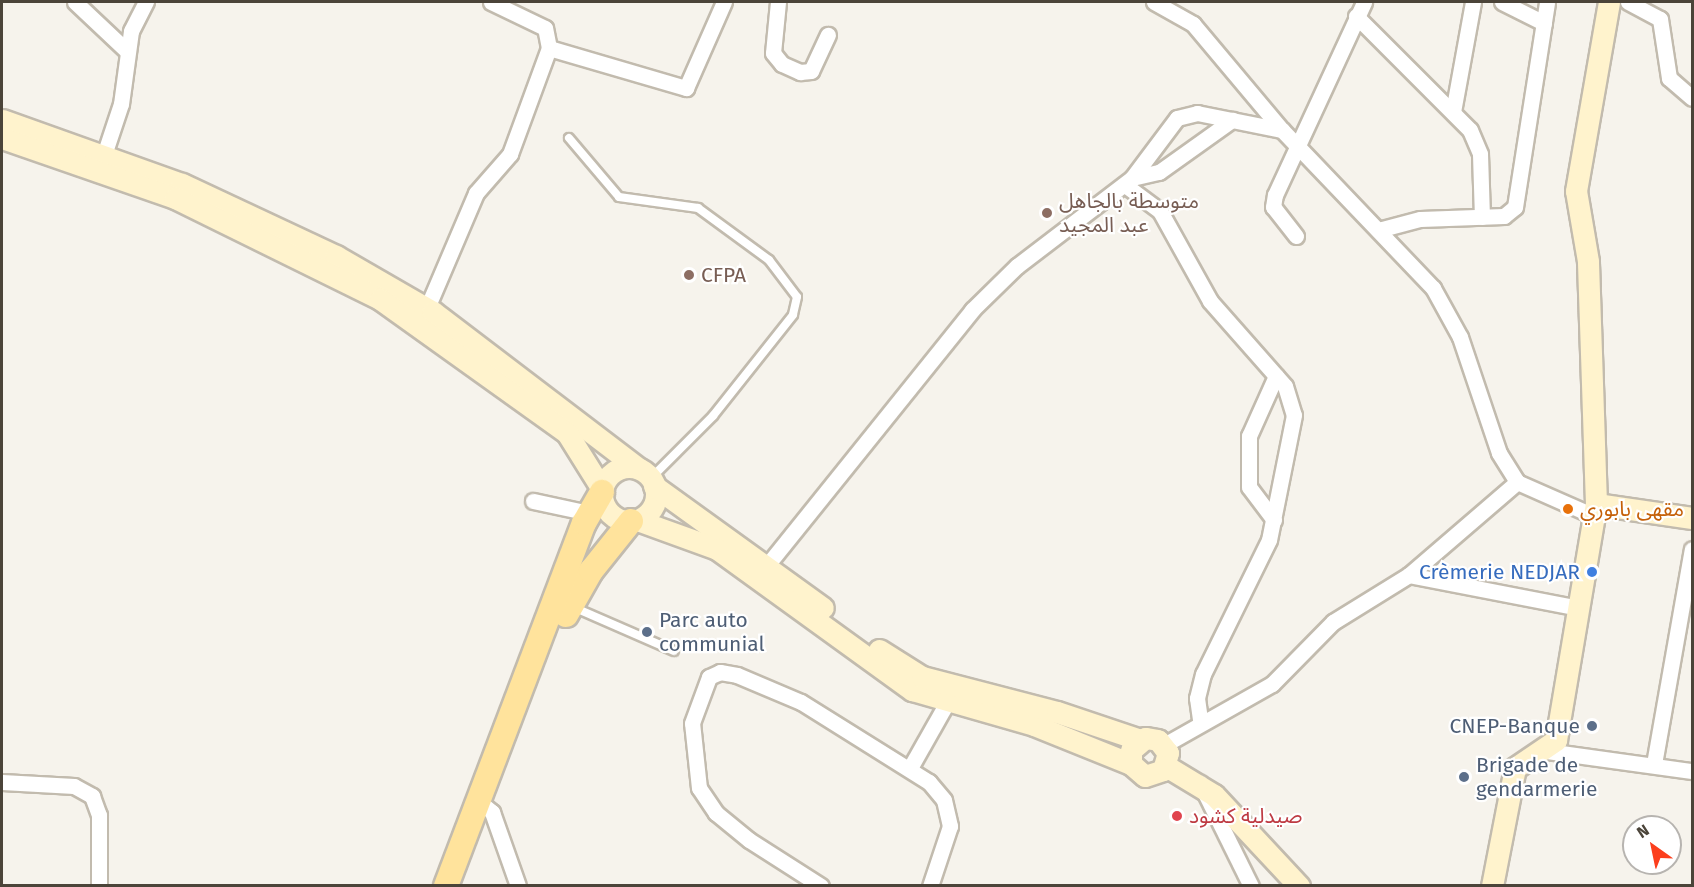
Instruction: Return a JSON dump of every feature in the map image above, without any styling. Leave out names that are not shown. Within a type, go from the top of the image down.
[{"type":"main road","points":[[1492,885],[1515,768],[1529,755],[1547,751],[1559,725],[1595,510],[1588,261],[1576,191],[1609,2]]},
{"type":"main road","points":[[2,120],[102,161],[266,221],[427,308],[648,477],[889,675],[1034,725],[1131,764],[1145,776],[1166,766]]},
{"type":"main road","points":[[2,138],[102,161],[241,226],[399,311],[567,433],[602,490],[612,515],[708,544],[763,570]]},
{"type":"main road","points":[[446,885],[564,603],[588,513],[602,490],[619,469],[648,477]]},
{"type":"main road","points":[[564,603],[634,520],[653,506],[648,477]]},
{"type":"main road","points":[[1595,510],[1692,518]]},
{"type":"main road","points":[[952,695],[1057,712],[1140,740],[1164,745],[1166,766]]},
{"type":"main road","points":[[1131,764],[1131,750],[1140,740]]},
{"type":"main road","points":[[1166,766],[1200,783],[1299,885]]},
{"type":"main road","points":[[460,885],[482,803]]},
{"type":"street","points":[[75,2],[126,50]]},
{"type":"street","points":[[102,161],[121,104],[126,50],[146,2]]},
{"type":"street","points":[[427,308],[476,194],[510,154],[549,48],[545,28],[491,2]]},
{"type":"street","points":[[549,48],[686,87],[724,2]]},
{"type":"street","points":[[778,2],[772,53],[782,64],[800,72],[811,71],[828,35]]},
{"type":"street","points":[[1296,236],[1273,207],[1295,143],[1364,2]]},
{"type":"street","points":[[1453,112],[1473,2]]},
{"type":"street","points":[[1502,2],[1544,23]]},
{"type":"street","points":[[1382,229],[1420,219],[1504,216],[1515,207],[1546,2]]},
{"type":"street","points":[[1628,2],[1660,19],[1669,78],[1692,98]]},
{"type":"street","points":[[1161,3],[1193,24],[1282,130],[1382,229],[1433,288],[1460,337],[1499,453],[1517,482],[1595,510]]},
{"type":"street","points":[[1356,16],[1453,112],[1477,142],[1482,217]]},
{"type":"street","points":[[763,570],[972,310],[1017,266],[1129,182],[1178,118],[1197,113],[1282,130]]},
{"type":"street","points":[[1129,182],[1159,172],[1232,120]]},
{"type":"street","points":[[1129,182],[1160,211],[1210,301],[1276,376],[1294,415],[1274,520],[1265,549],[1203,674],[1197,698],[1200,720]]},
{"type":"street","points":[[1274,520],[1249,487],[1249,436],[1276,376]]},
{"type":"street","points":[[1164,745],[1200,720],[1272,684],[1333,622],[1409,575],[1517,482]]},
{"type":"street","points":[[532,501],[588,513]]},
{"type":"street","points":[[1654,764],[1692,549]]},
{"type":"street","points":[[1409,575],[1579,608]]},
{"type":"street","points":[[821,885],[750,840],[707,801],[699,788],[692,723],[702,685],[720,672],[737,675],[801,702],[910,768],[929,782],[949,811],[950,826],[930,885]]},
{"type":"street","points":[[910,768],[952,695]]},
{"type":"street","points":[[1547,751],[1692,771]]},
{"type":"street","points":[[2,782],[74,786],[92,796],[99,815],[99,885]]},
{"type":"street","points":[[1200,783],[1251,885]]},
{"type":"street","points":[[482,803],[518,885]]},
{"type":"lane","points":[[569,138],[619,197],[698,208],[770,260],[797,297],[793,315],[714,416],[648,477]]},
{"type":"lane","points":[[564,603],[674,651]]},
{"type":"place","name":"متوسطة بالجاهل عبد المجيد","points":[[1047,213]]},
{"type":"place","name":"CFPA","points":[[689,275]]},
{"type":"place","name":"مقهى بابوري","points":[[1568,509]]},
{"type":"place","name":"Crèmerie NEDJAR","points":[[1592,572]]},
{"type":"place","name":"Parc auto communial","points":[[647,632]]},
{"type":"place","name":"CNEP-Banque","points":[[1592,726]]},
{"type":"place","name":"Brigade de gendarmerie","points":[[1464,777]]},
{"type":"place","name":"صيدلية كشود","points":[[1177,816]]}]
